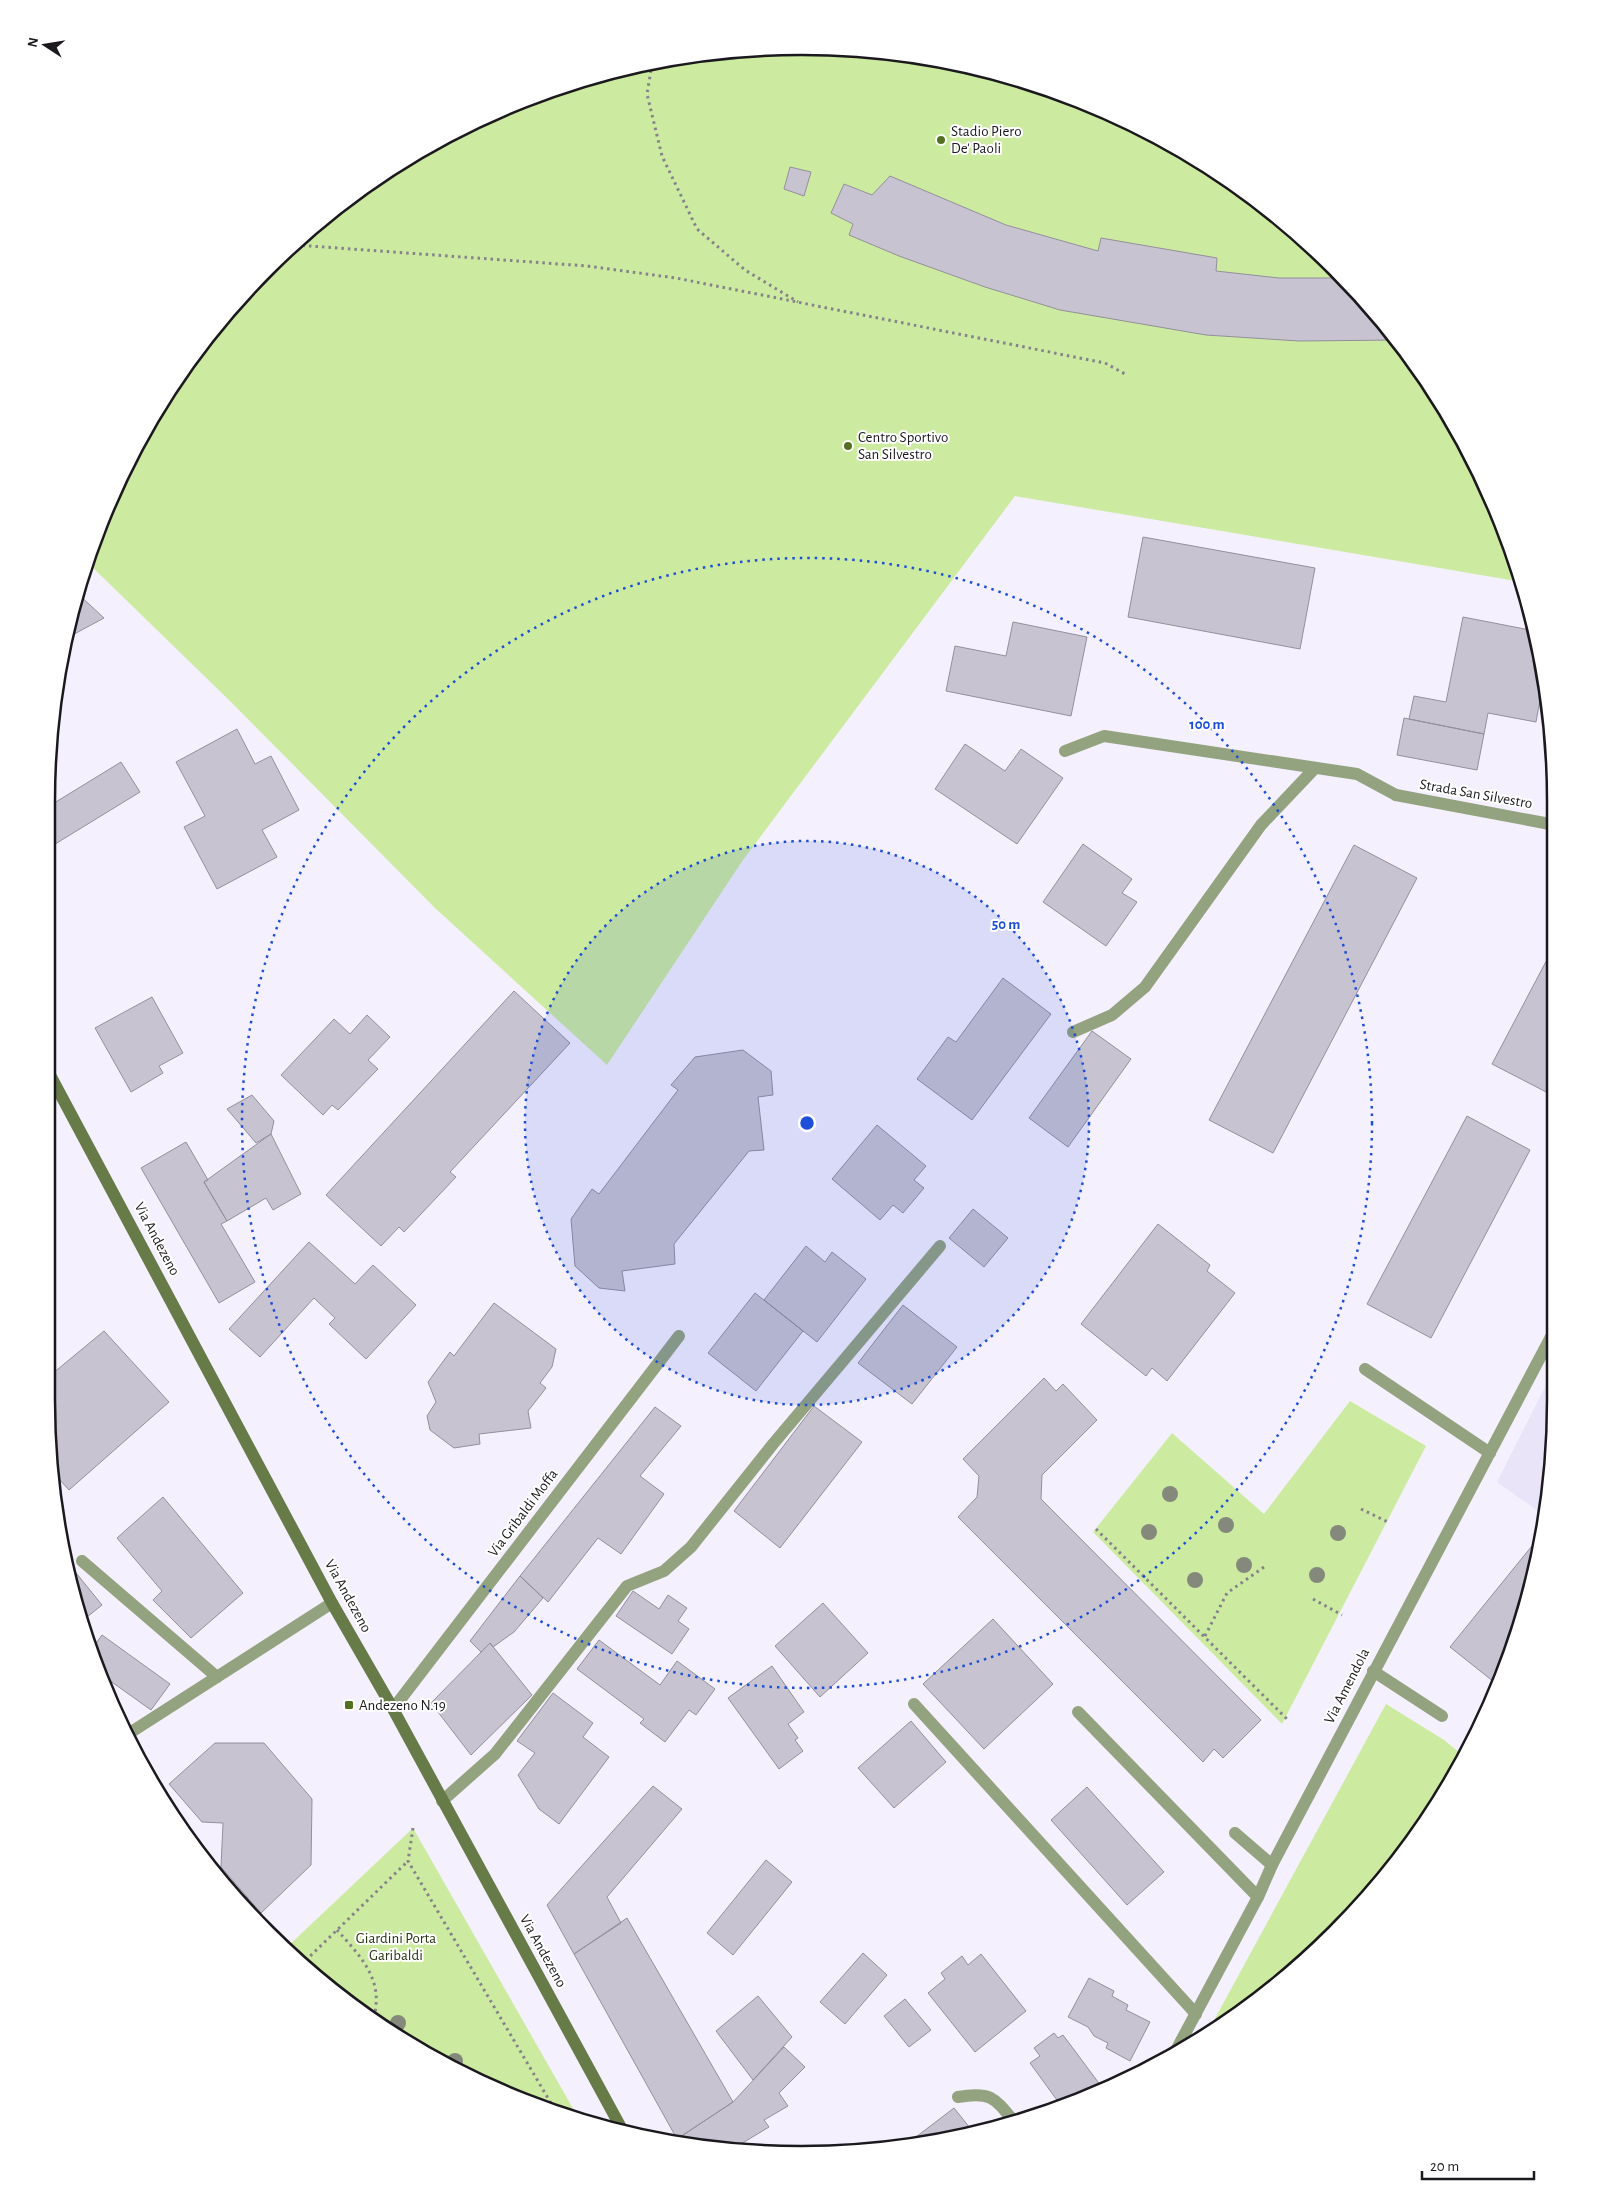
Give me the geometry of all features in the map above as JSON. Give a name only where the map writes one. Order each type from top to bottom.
[{"type":"main road","name":"Via Andezeno","points":[[55,1084],[332,1603],[393,1710],[619,2124]]},
{"type":"street","name":"Strada San Silvestro","points":[[1065,751],[1104,736],[1357,774],[1396,795],[1547,823]]},
{"type":"street","points":[[1073,1032],[1112,1015],[1145,987],[1260,825],[1315,768]]},
{"type":"street","points":[[442,1801],[495,1754],[627,1586],[664,1571],[691,1547],[773,1444],[940,1246]]},
{"type":"street","name":"Via Gribaldi Moffa","points":[[393,1710],[679,1336]]},
{"type":"street","name":"Via Amendola","points":[[1181,2042],[1258,1897],[1272,1865],[1373,1671],[1547,1344]]},
{"type":"street","points":[[1365,1369],[1490,1453]]},
{"type":"street","points":[[82,1561],[216,1678]]},
{"type":"street","points":[[133,1732],[332,1603]]},
{"type":"street","points":[[1373,1671],[1442,1716]]},
{"type":"street","points":[[914,1704],[1196,2014]]},
{"type":"street","points":[[1078,1712],[1258,1897]]},
{"type":"street","points":[[1235,1833],[1272,1865]]},
{"type":"street","points":[[958,2097],[977,2094],[997,2100],[1010,2116]]},
{"type":"path","points":[[651,70],[647,94],[662,156],[697,229],[745,270],[801,304]]},
{"type":"path","points":[[303,246],[587,266],[676,278],[1105,363],[1127,375]]},
{"type":"path","points":[[1361,1509],[1390,1523]]},
{"type":"path","points":[[1096,1529],[1288,1720]]},
{"type":"path","points":[[1205,1636],[1227,1593],[1264,1567]]},
{"type":"path","points":[[1313,1599],[1342,1615]]},
{"type":"path","points":[[307,1959],[408,1862],[413,1828]]},
{"type":"path","points":[[408,1862],[550,2102]]},
{"type":"path","points":[[337,1930],[360,1957],[371,1976],[376,1994],[375,2011]]},
{"type":"shaded area","points":[[1547,1383],[1545,1449],[1539,1512],[1497,1482]]},
{"type":"green space","name":"Centro Sportivo San Silvestro","points":[[801,55],[850,57],[898,61],[947,69],[994,80],[1086,112],[1131,132],[1174,155],[1215,181],[1255,209],[1329,273],[1393,347],[1447,428],[1470,471],[1490,516],[1513,581],[1015,496],[743,860],[607,1065],[435,908],[230,701],[93,568],[112,516],[132,471],[155,428],[209,347],[273,273],[309,240],[347,209],[428,155],[471,132],[561,95],[608,80],[655,69],[704,61]]},
{"type":"green space","points":[[1350,1401],[1426,1446],[1282,1724],[1093,1532],[1172,1433],[1264,1514]]},
{"type":"green space","points":[[1386,1704],[1444,1740],[1458,1752],[1421,1814],[1393,1854],[1362,1892],[1329,1928],[1293,1961],[1255,1992],[1214,2021]]},
{"type":"green space","name":"Giardini Porta Garibaldi","points":[[413,1828],[574,2110],[516,2089],[471,2069],[428,2046],[347,1992],[290,1944]]},
{"type":"building","points":[[790,167],[811,172],[804,196],[784,189]]},
{"type":"building","points":[[890,176],[1006,225],[1098,251],[1101,238],[1217,258],[1216,271],[1279,278],[1334,278],[1387,340],[1299,341],[1206,335],[1060,310],[985,287],[899,256],[849,235],[853,224],[831,213],[844,184],[872,195]]},
{"type":"building","points":[[1143,537],[1315,568],[1300,649],[1128,617]]},
{"type":"building","points":[[83,599],[104,618],[74,634]]},
{"type":"building","points":[[1463,617],[1527,629],[1540,699],[1536,722],[1488,713],[1484,734],[1409,719],[1414,696],[1446,702]]},
{"type":"building","points":[[1013,622],[1087,637],[1071,716],[946,691],[955,646],[1006,656]]},
{"type":"building","points":[[1404,718],[1484,734],[1477,770],[1397,755]]},
{"type":"building","points":[[237,729],[255,764],[271,756],[299,810],[262,830],[277,857],[217,889],[184,827],[205,816],[176,762]]},
{"type":"building","points":[[965,744],[1005,771],[1021,749],[1063,778],[1017,844],[935,789]]},
{"type":"building","points":[[121,762],[140,792],[55,844],[55,802]]},
{"type":"building","points":[[1083,844],[1132,879],[1122,893],[1137,902],[1106,946],[1043,902]]},
{"type":"building","points":[[1354,845],[1417,878],[1273,1153],[1209,1120]]},
{"type":"building","points":[[1547,960],[1547,1092],[1492,1064]]},
{"type":"building","points":[[1003,978],[1051,1014],[972,1120],[917,1079],[948,1037],[956,1042]]},
{"type":"building","points":[[514,991],[570,1043],[450,1172],[456,1177],[404,1232],[399,1227],[381,1246],[326,1195]]},
{"type":"building","points":[[152,997],[183,1053],[159,1066],[163,1073],[131,1092],[95,1028]]},
{"type":"building","points":[[367,1015],[390,1037],[368,1060],[378,1069],[338,1110],[332,1105],[323,1115],[281,1075],[334,1019],[350,1034]]},
{"type":"building","points":[[1092,1031],[1131,1059],[1068,1147],[1029,1118]]},
{"type":"building","points":[[743,1050],[771,1071],[773,1095],[758,1097],[764,1150],[749,1151],[674,1244],[675,1264],[622,1271],[625,1291],[599,1288],[575,1266],[571,1219],[592,1189],[599,1194],[678,1090],[671,1085],[695,1057]]},
{"type":"building","points":[[252,1095],[274,1121],[271,1134],[256,1143],[227,1109]]},
{"type":"building","points":[[1467,1116],[1530,1150],[1431,1338],[1367,1304]]},
{"type":"building","points":[[877,1125],[926,1166],[914,1180],[924,1188],[903,1213],[893,1205],[880,1220],[832,1179]]},
{"type":"building","points":[[271,1134],[301,1194],[273,1210],[266,1198],[227,1221],[204,1182]]},
{"type":"building","points":[[186,1142],[208,1180],[204,1182],[227,1221],[221,1224],[255,1282],[219,1303],[141,1168]]},
{"type":"building","points":[[973,1209],[1008,1238],[984,1267],[949,1238]]},
{"type":"building","points":[[1158,1224],[1210,1265],[1207,1271],[1235,1293],[1167,1381],[1152,1368],[1146,1376],[1081,1324]]},
{"type":"building","points":[[309,1242],[355,1284],[373,1265],[416,1305],[366,1359],[329,1324],[335,1318],[314,1298],[260,1357],[229,1329]]},
{"type":"building","points":[[806,1246],[825,1262],[832,1252],[866,1279],[817,1342],[764,1300]]},
{"type":"building","points":[[755,1293],[803,1331],[756,1391],[708,1353]]},
{"type":"building","points":[[494,1303],[556,1349],[552,1367],[540,1383],[546,1388],[528,1411],[531,1428],[479,1434],[480,1444],[454,1448],[430,1430],[427,1416],[436,1402],[428,1382],[450,1352],[454,1356]]},
{"type":"building","points":[[903,1305],[957,1347],[912,1404],[858,1363]]},
{"type":"building","points":[[104,1331],[169,1402],[69,1490],[60,1480],[55,1372]]},
{"type":"building","points":[[1044,1378],[1056,1391],[1063,1384],[1097,1420],[1042,1475],[1041,1499],[1261,1720],[1223,1758],[1214,1749],[1203,1762],[958,1517],[977,1497],[979,1476],[963,1459]]},
{"type":"building","points":[[814,1406],[862,1442],[780,1548],[734,1511]]},
{"type":"building","points":[[655,1407],[681,1426],[640,1476],[664,1494],[621,1554],[598,1538],[548,1602],[520,1576]]},
{"type":"building","points":[[163,1497],[243,1593],[191,1638],[153,1600],[162,1591],[117,1538]]},
{"type":"building","points":[[1533,1544],[1522,1593],[1492,1680],[1450,1647]]},
{"type":"building","points":[[75,1572],[102,1605],[88,1617]]},
{"type":"building","points":[[520,1576],[543,1598],[514,1632],[493,1647],[490,1643],[481,1652],[470,1641]]},
{"type":"building","points":[[633,1591],[659,1609],[668,1595],[687,1608],[678,1621],[689,1629],[672,1654],[616,1616]]},
{"type":"building","points":[[823,1603],[868,1653],[820,1697],[775,1646]]},
{"type":"building","points":[[993,1619],[1053,1684],[984,1749],[923,1684]]},
{"type":"building","points":[[102,1635],[170,1684],[151,1710],[111,1681],[96,1643]]},
{"type":"building","points":[[599,1640],[660,1685],[677,1661],[715,1689],[696,1715],[689,1710],[665,1742],[640,1723],[644,1719],[577,1669]]},
{"type":"building","points":[[490,1643],[532,1695],[471,1755],[431,1703]]},
{"type":"building","points":[[772,1666],[804,1712],[788,1724],[798,1738],[795,1740],[803,1751],[779,1769],[728,1698]]},
{"type":"building","points":[[553,1693],[593,1723],[583,1737],[609,1757],[559,1824],[539,1809],[518,1775],[535,1753],[517,1741]]},
{"type":"building","points":[[911,1721],[946,1762],[894,1808],[858,1768]]},
{"type":"building","points":[[215,1743],[264,1743],[312,1799],[311,1865],[261,1913],[221,1867],[223,1823],[202,1822],[169,1784]]},
{"type":"building","points":[[653,1786],[682,1809],[607,1897],[621,1923],[574,1954],[547,1905]]},
{"type":"building","points":[[1087,1787],[1164,1872],[1127,1905],[1051,1820]]},
{"type":"building","points":[[766,1860],[792,1882],[733,1955],[707,1933]]},
{"type":"building","points":[[627,1918],[733,2102],[681,2136],[675,2135],[574,1954]]},
{"type":"building","points":[[863,1953],[887,1975],[845,2024],[820,2002]]},
{"type":"building","points":[[981,1954],[1026,2011],[975,2052],[928,1993],[945,1979],[941,1973],[962,1956],[968,1965]]},
{"type":"building","points":[[1089,1978],[1114,1991],[1112,1996],[1128,2005],[1126,2010],[1150,2022],[1130,2061],[1106,2048],[1108,2043],[1094,2036],[1088,2027],[1068,2017]]},
{"type":"building","points":[[758,1996],[792,2037],[753,2080],[716,2031]]},
{"type":"building","points":[[905,1999],[931,2030],[909,2047],[884,2016]]},
{"type":"building","points":[[1054,2033],[1058,2038],[1063,2035],[1099,2083],[1057,2100],[1030,2063],[1040,2056],[1034,2048]]},
{"type":"building","points":[[784,2047],[805,2067],[779,2093],[788,2106],[764,2120],[769,2127],[742,2143],[681,2136],[733,2102]]},
{"type":"building","points":[[954,2108],[969,2127],[947,2132],[916,2137]]},
{"type":"place","name":"Stadio Piero De' Paoli","points":[[941,140]]},
{"type":"place","name":"Centro Sportivo San Silvestro","points":[[848,446]]},
{"type":"place","name":"Andezeno N.19","points":[[349,1705]]}]
